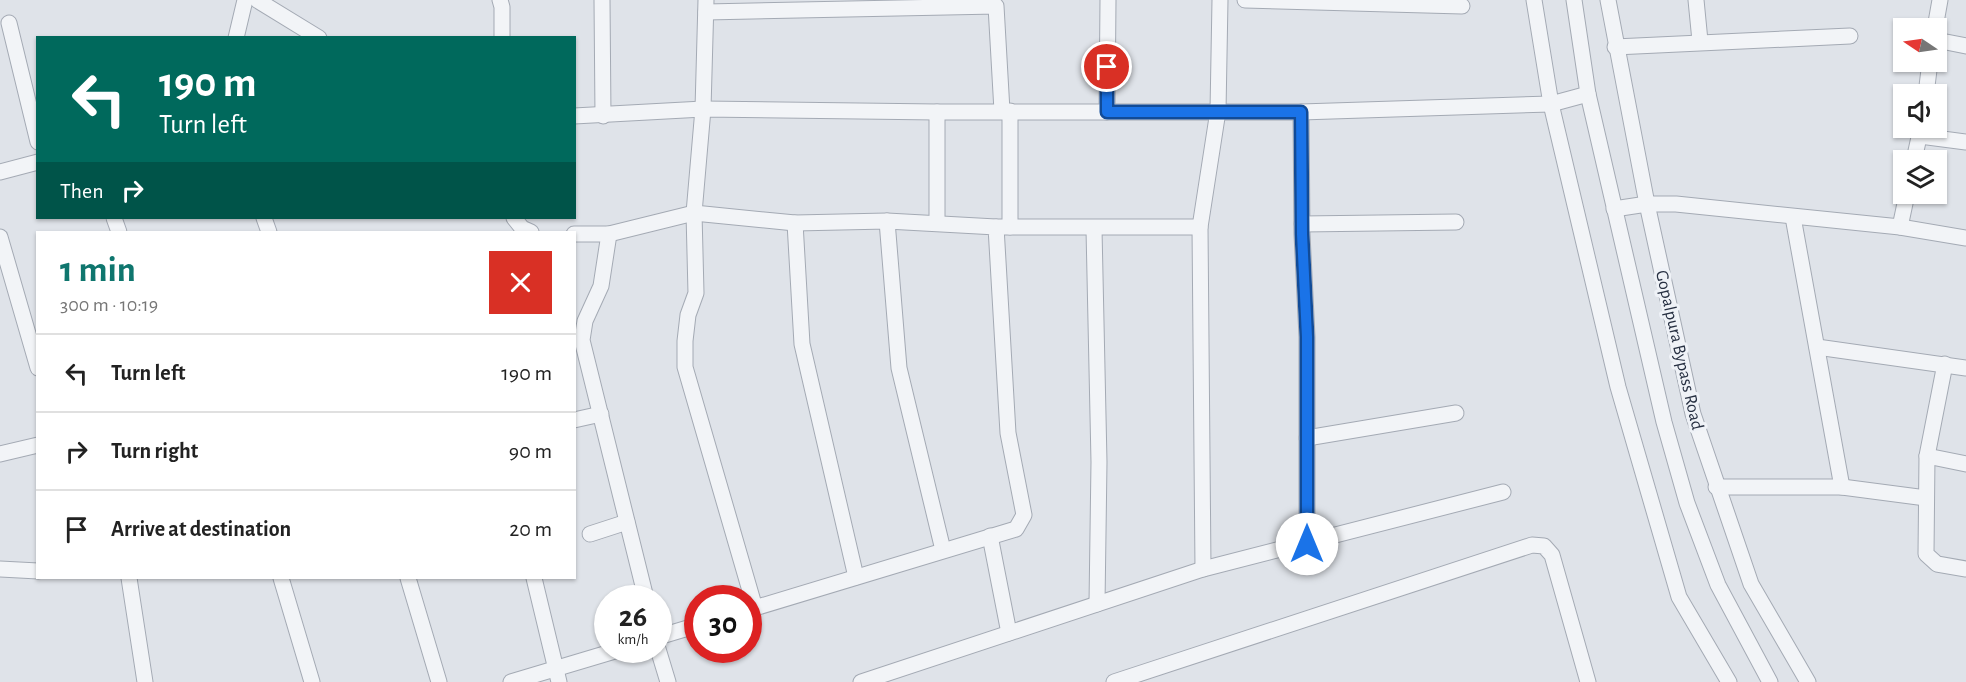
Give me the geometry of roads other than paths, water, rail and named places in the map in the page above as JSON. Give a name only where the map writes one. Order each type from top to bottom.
[{"type":"street","points":[[236,36],[245,0]]},
{"type":"street","points":[[257,0],[316,36]]},
{"type":"street","points":[[500,0],[501,36]]},
{"type":"street","points":[[602,0],[603,116]]},
{"type":"street","points":[[1107,112],[1108,0]]},
{"type":"street","points":[[1203,569],[1200,227],[1218,111],[1220,0]]},
{"type":"street","points":[[1245,0],[1462,6]]},
{"type":"street","points":[[1534,0],[1551,104],[1618,387],[1679,597],[1729,682]]},
{"type":"street","name":"Gopalpura Bypass Road","points":[[1574,0],[1588,94],[1664,422],[1687,503],[1718,585],[1770,682]]},
{"type":"street","name":"Gopalpura Bypass Road","points":[[1608,0],[1615,47],[1647,204],[1693,414],[1716,487],[1751,584],[1808,682]]},
{"type":"street","points":[[1696,0],[1700,41]]},
{"type":"street","points":[[1937,18],[1940,0]]},
{"type":"street","points":[[745,585],[685,367],[686,333],[696,293],[694,213],[703,109],[706,6],[996,3],[1006,111],[1003,227],[1008,433],[1024,515],[1016,529],[762,606]]},
{"type":"street","points":[[9,23],[36,134]]},
{"type":"street","points":[[1615,47],[1700,41],[1850,36]]},
{"type":"street","points":[[1947,42],[1966,46]]},
{"type":"street","points":[[576,116],[703,109],[937,112],[1301,112],[1551,104],[1588,94]]},
{"type":"street","points":[[937,112],[938,223]]},
{"type":"street","points":[[1301,112],[1302,224],[1307,337],[1307,544]]},
{"type":"street","points":[[1947,137],[1966,142]]},
{"type":"street","points":[[0,172],[36,163]]},
{"type":"street","points":[[1614,209],[1647,204],[1676,204],[1900,228],[1966,238]]},
{"type":"street","points":[[1900,228],[1905,204]]},
{"type":"street","points":[[576,234],[609,234],[694,213],[795,223],[887,221],[1094,229],[1200,227]]},
{"type":"street","points":[[1793,217],[1842,487]]},
{"type":"street","points":[[515,219],[522,228],[529,231]]},
{"type":"street","points":[[887,221],[899,368],[943,550]]},
{"type":"street","points":[[1302,224],[1456,222]]},
{"type":"street","points":[[795,223],[802,344],[855,577]]},
{"type":"street","points":[[1094,229],[1099,462],[1097,604]]},
{"type":"street","points":[[609,234],[601,286],[585,321],[582,340],[643,585]]},
{"type":"street","points":[[0,237],[36,361]]},
{"type":"street","points":[[1817,346],[1966,368]]},
{"type":"street","points":[[1945,364],[1927,456],[1926,554],[1937,564],[1966,570]]},
{"type":"street","points":[[1307,438],[1456,412]]},
{"type":"street","points":[[576,420],[601,414]]},
{"type":"street","points":[[0,454],[36,445]]},
{"type":"street","points":[[1927,456],[1966,464]]},
{"type":"street","points":[[1716,487],[1842,487],[1926,498]]},
{"type":"street","points":[[861,682],[1203,569],[1503,492]]},
{"type":"street","points":[[590,534],[627,522]]},
{"type":"street","points":[[990,536],[1009,633]]},
{"type":"street","points":[[1113,682],[1532,545],[1544,546],[1552,555],[1588,682]]},
{"type":"street","points":[[0,569],[36,571]]},
{"type":"street","points":[[129,579],[145,682]]},
{"type":"street","points":[[281,579],[312,682]]},
{"type":"street","points":[[408,579],[439,682]]},
{"type":"street","points":[[534,579],[557,675]]},
{"type":"street","points":[[512,682],[557,675],[594,660]]},
{"type":"street","points":[[662,663],[668,682]]}]
